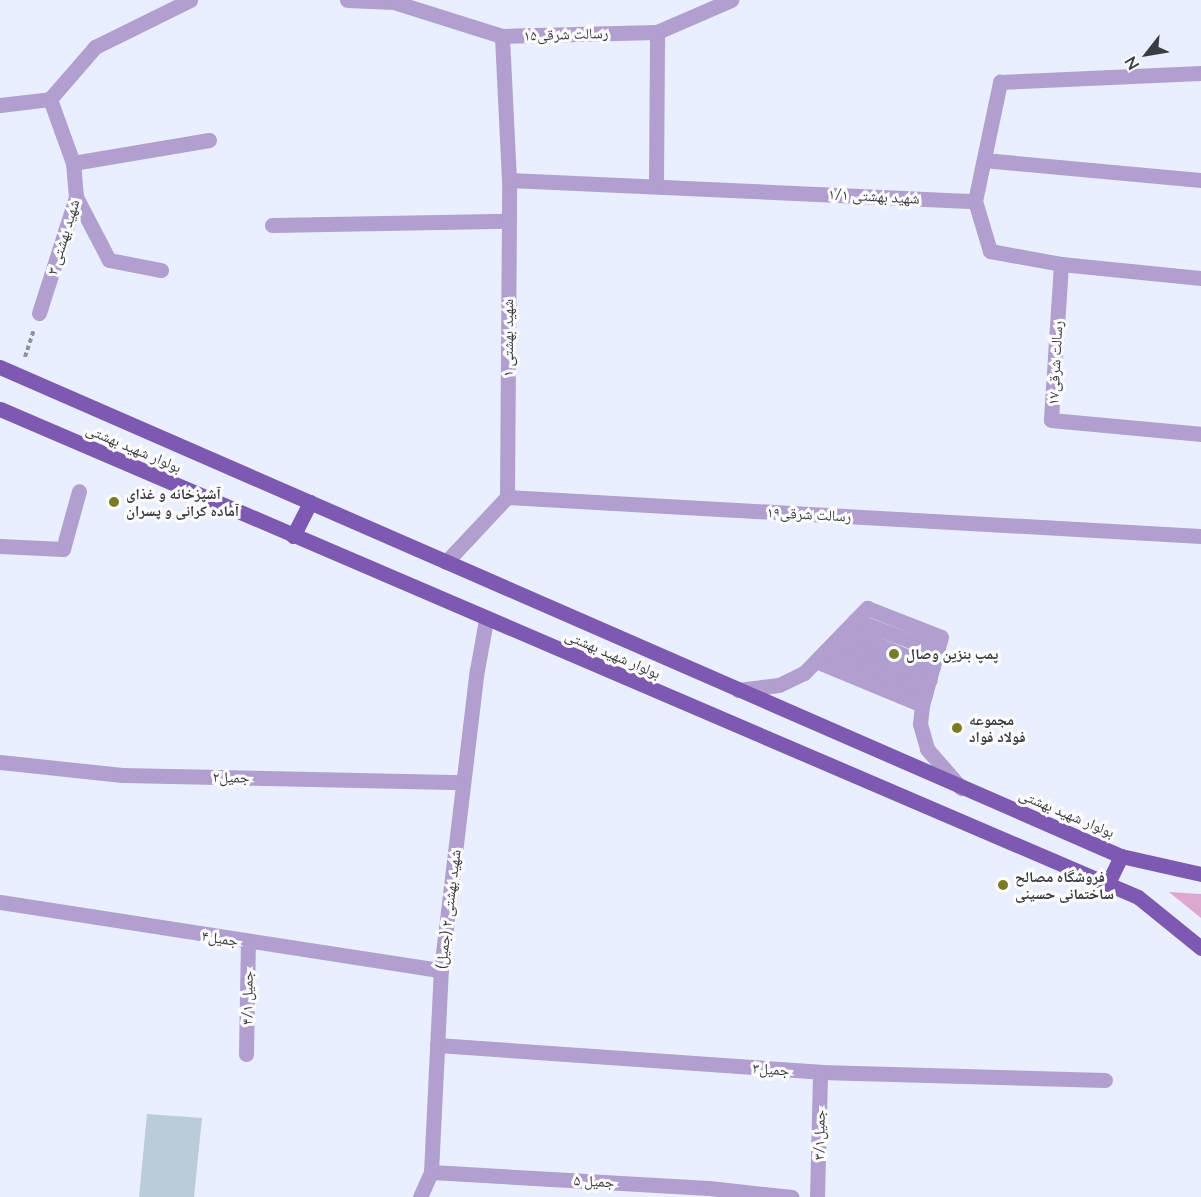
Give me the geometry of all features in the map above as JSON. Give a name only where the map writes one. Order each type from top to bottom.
[{"type":"main road","name":"بولوار شهید بهشتی","points":[[0,367],[1121,856],[1201,874]]},
{"type":"main road","name":"بولوار شهید بهشتی","points":[[0,409],[486,620],[1108,883],[1138,897],[1201,948]]},
{"type":"main road","points":[[293,536],[310,502]]},
{"type":"main road","points":[[1108,883],[1121,856]]},
{"type":"street","points":[[0,105],[50,99],[95,47],[190,0]]},
{"type":"street","points":[[347,0],[394,2],[502,36]]},
{"type":"street","name":"رسالت شرقی۱۵","points":[[509,180],[502,36],[657,32],[731,0]]},
{"type":"street","points":[[656,185],[657,32]]},
{"type":"street","points":[[1201,73],[1000,82],[975,201],[990,251],[1061,264],[1201,278]]},
{"type":"street","name":"شهید بهشتی ۳","points":[[39,313],[76,197],[73,163],[50,99]]},
{"type":"street","points":[[73,163],[209,140]]},
{"type":"street","points":[[984,160],[1201,180]]},
{"type":"street","name":"شهید بهشتی ۱/۱","points":[[509,180],[975,201]]},
{"type":"street","name":"شهید بهشتی ۱","points":[[507,497],[509,180]]},
{"type":"street","points":[[76,197],[109,260],[161,270]]},
{"type":"street","points":[[272,225],[508,221]]},
{"type":"street","name":"رسالت شرقی۱۷","points":[[1061,264],[1051,420],[1201,434]]},
{"type":"street","points":[[0,546],[63,549],[79,491]]},
{"type":"street","points":[[446,562],[507,497]]},
{"type":"street","name":"رسالت شرقی۱۹","points":[[507,497],[1201,536]]},
{"type":"street","points":[[738,690],[779,685],[804,673],[867,608],[941,637],[920,724],[927,749],[962,788]]},
{"type":"street","name":"شهید بهشتی ۲ (جمیل)","points":[[420,1197],[431,1172],[441,970],[463,782],[486,620]]},
{"type":"street","points":[[835,641],[938,651]]},
{"type":"street","points":[[835,641],[928,686]]},
{"type":"street","points":[[835,641],[928,686]]},
{"type":"street","name":"جمیل۲","points":[[0,762],[122,775],[463,782]]},
{"type":"street","name":"جمیل۴","points":[[0,902],[441,970]]},
{"type":"street","name":"جمیل ۴/۱","points":[[246,1054],[248,942]]},
{"type":"street","name":"جمیل۳","points":[[437,1045],[820,1072],[1105,1080]]},
{"type":"street","name":"جمیل۳/۱","points":[[817,1197],[820,1072]]},
{"type":"street","name":"جمیل ۵","points":[[431,1172],[709,1188],[792,1197]]},
{"type":"path","points":[[19,375],[39,313]]},
{"type":"shaded area","points":[[1169,892],[1201,894],[1201,918]]},
{"type":"building","points":[[147,1114],[202,1118],[194,1197],[139,1197]]},
{"type":"place","name":"آشپزخانه و غذای آماده کرانی و پسران","points":[[114,502]]},
{"type":"place","name":"پمپ بنزین وصال","points":[[894,654]]},
{"type":"place","name":"مجموعه فولاد فواد","points":[[957,728]]},
{"type":"place","name":"فروشگاه مصالح ساختمانی حسینی","points":[[1003,885]]}]
